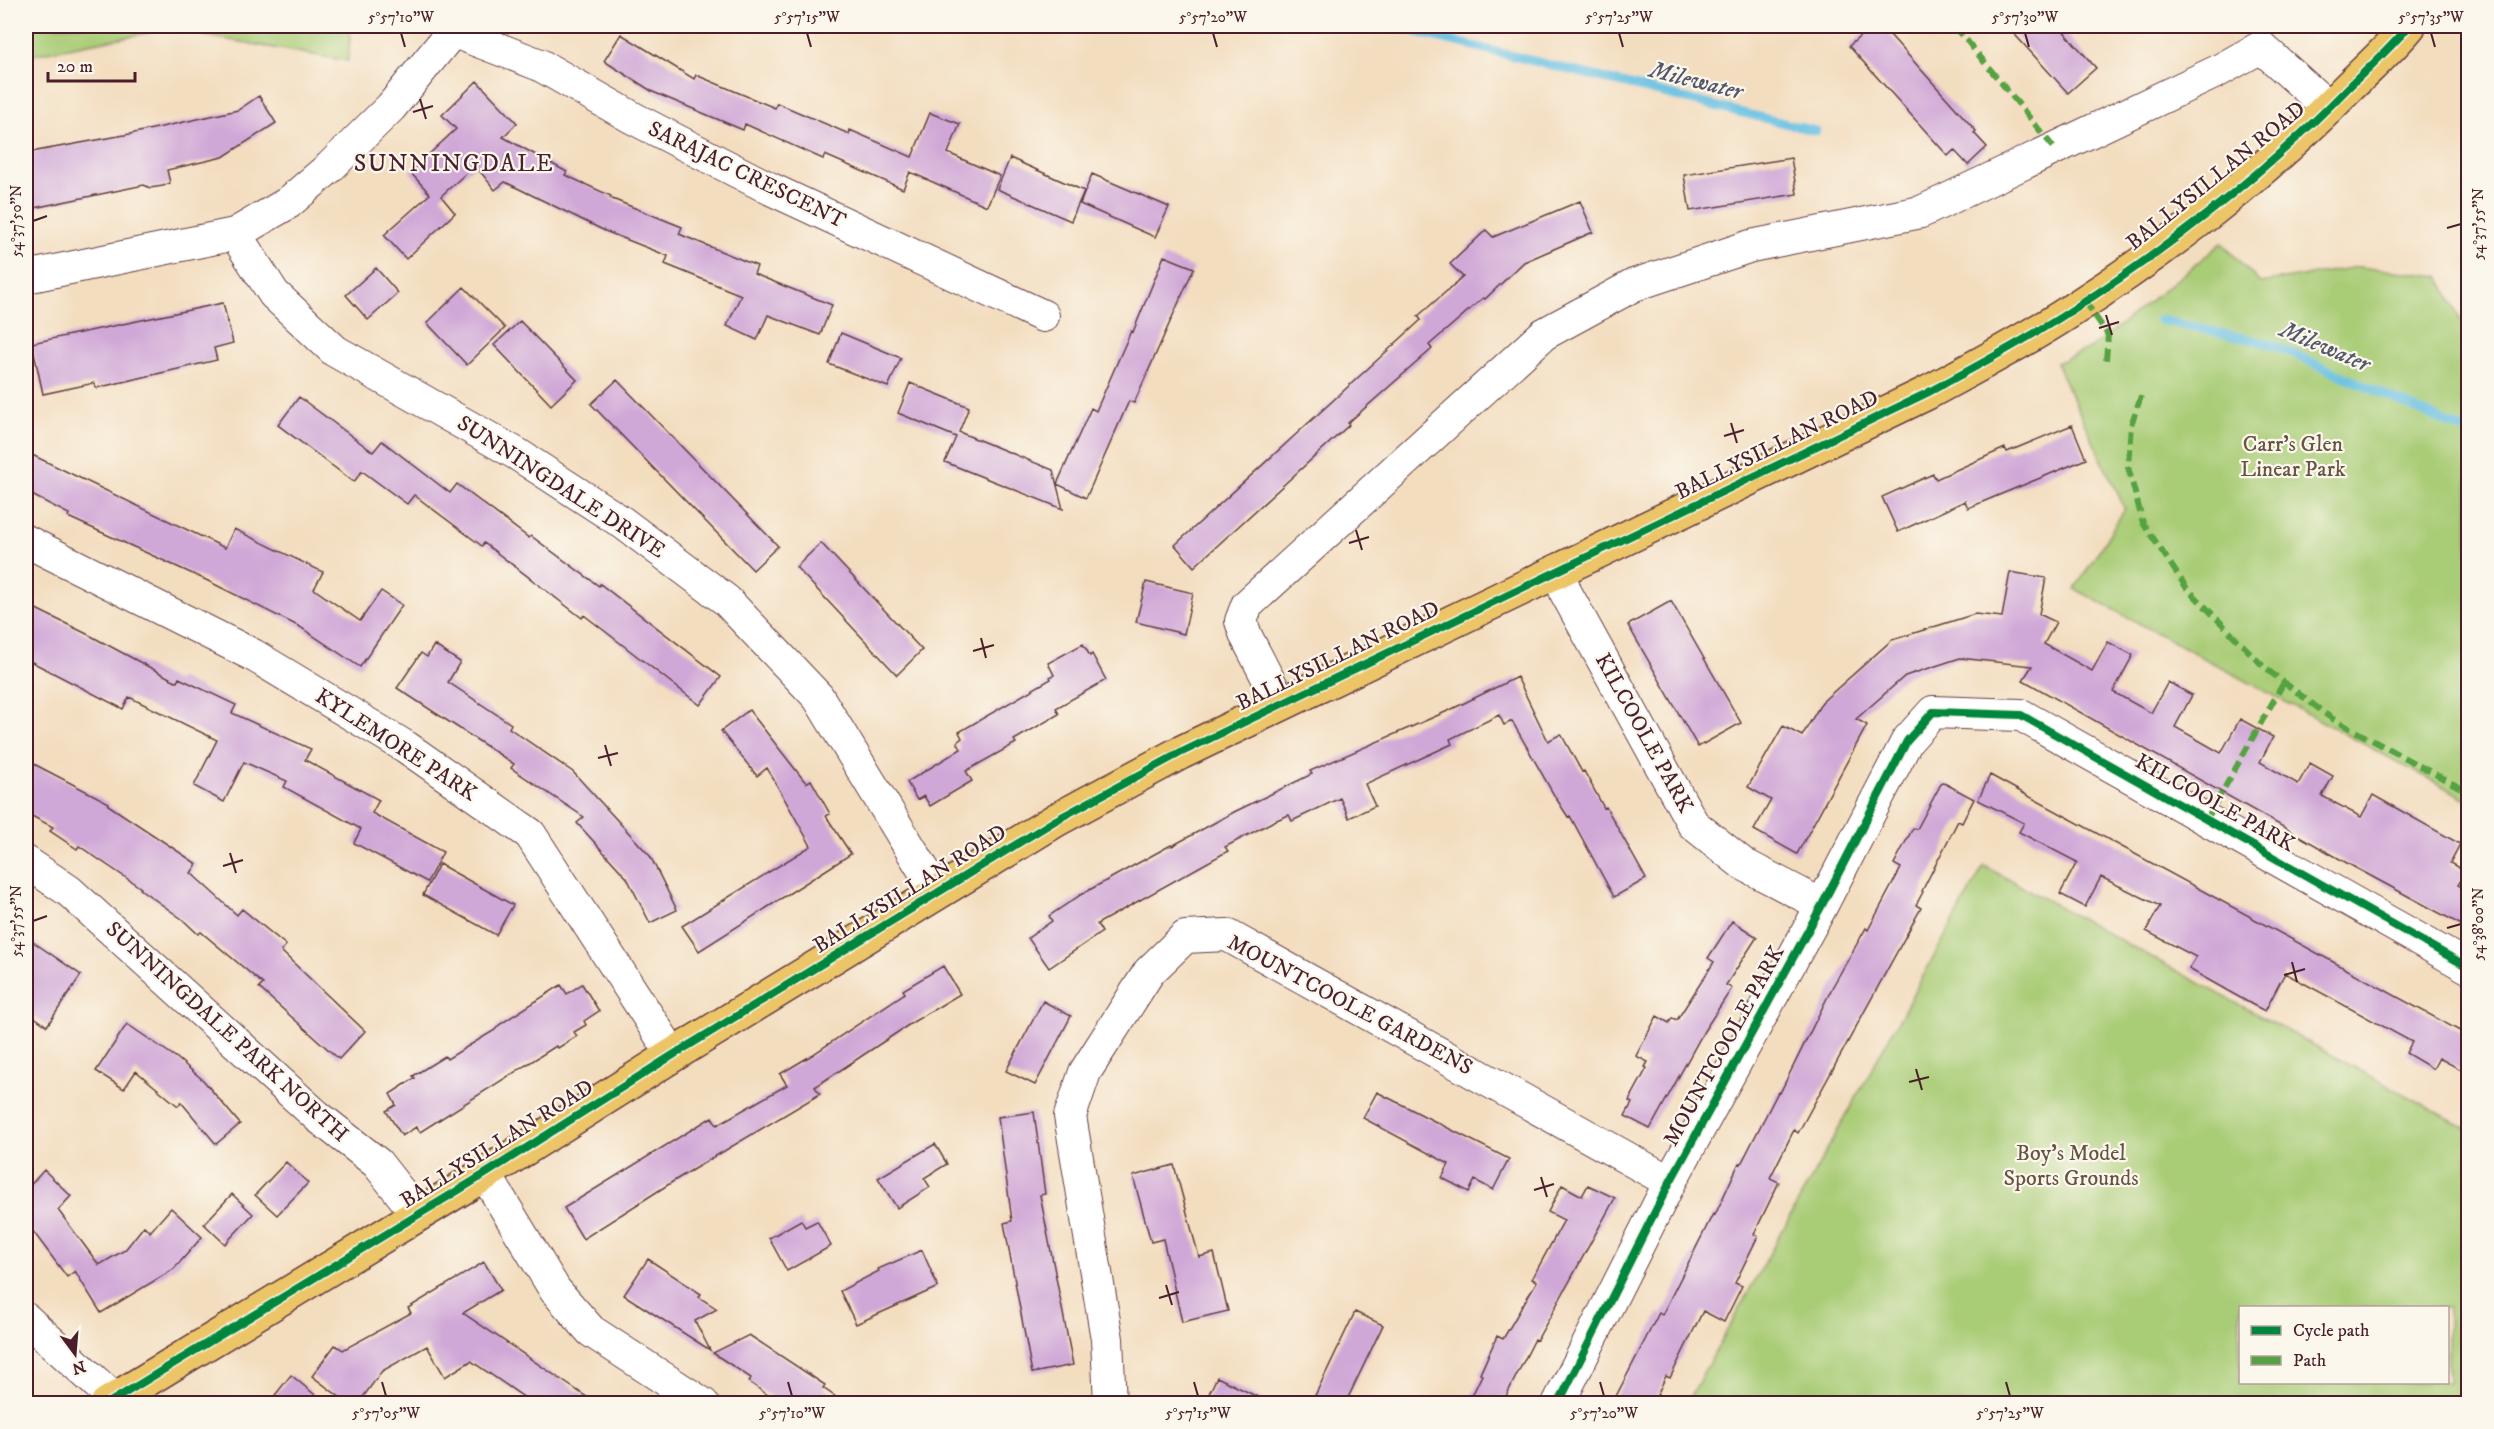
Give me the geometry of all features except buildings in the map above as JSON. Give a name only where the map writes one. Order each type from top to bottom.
[{"type":"highway","name":"BALLYSILLAN ROAD","points":[[114,1402],[485,1174],[936,892],[1056,820],[1180,753],[1927,393],[2017,344],[2070,312],[2194,224],[2329,108],[2409,26]]},
{"type":"street","points":[[26,278],[235,234],[288,203],[330,167],[391,107],[455,28]]},
{"type":"street","name":"SARAJAC CRESCENT","points":[[455,28],[540,65],[633,118],[771,189],[1043,316]]},
{"type":"street","name":"BALLYSILLAN ROAD","points":[[1281,704],[1246,636],[1241,621],[1247,605],[1544,334],[1634,285],[1751,246],[1921,212],[2218,71],[2260,36],[2329,108]]},
{"type":"street","name":"SUNNINGDALE DRIVE","points":[[235,234],[274,294],[335,351],[517,454],[623,523],[726,600],[818,697],[936,892]]},
{"type":"street","name":"KYLEMORE PARK","points":[[26,540],[253,655],[406,747],[530,834],[673,1055]]},
{"type":"street","name":"KILCOOLE PARK","points":[[1558,570],[1566,593],[1693,824],[1743,864],[1822,905]]},
{"type":"street","name":"KILCOOLE PARK","points":[[1933,712],[2021,715],[2469,967]]},
{"type":"street","name":"MOUNTCOOLE PARK","points":[[1558,1404],[1670,1182],[1822,905],[1907,741],[1933,712]]},
{"type":"street","name":"SUNNINGDALE PARK NORTH","points":[[26,862],[69,891],[317,1116],[377,1163],[418,1215]]},
{"type":"street","name":"MOUNTCOOLE GARDENS","points":[[1110,1404],[1107,1339],[1070,1116],[1085,1072],[1149,972],[1185,937],[1227,935],[1670,1182]]},
{"type":"street","points":[[485,1174],[555,1290],[591,1331],[703,1404]]},
{"type":"street","points":[[26,1320],[114,1402]]},
{"type":"green space","points":[[26,26],[351,26],[348,61],[167,29],[26,56]]},
{"type":"green space","name":"Carr's Glen Linear Park","points":[[2222,243],[2260,283],[2359,267],[2439,276],[2468,335],[2468,800],[2075,589],[2125,509],[2056,363],[2092,347]]},
{"type":"green space","name":"Boy's Model Sports Grounds","points":[[1984,866],[2468,1129],[2468,1403],[1687,1403]]},
{"type":"waterway","name":"Milewater","points":[[1392,26],[1816,131]]},
{"type":"waterway","name":"Milewater","points":[[2160,320],[2271,344],[2468,432]]},
{"type":"marked path","points":[[1955,26],[2055,149]]},
{"type":"marked path","points":[[2085,301],[2108,335],[2106,360]]},
{"type":"marked path","points":[[2141,396],[2131,425],[2128,467],[2143,523],[2186,587],[2265,668],[2331,718],[2468,792]]},
{"type":"marked path","points":[[2207,819],[2284,682]]},
{"type":"cycle path","points":[[107,1404],[485,1174],[673,1055],[1056,820],[1180,753],[1927,393],[2034,334],[2142,263],[2248,181],[2314,121],[2409,26]]},
{"type":"cycle path","points":[[1558,1404],[1670,1182],[1822,905],[1907,741],[1933,712],[2021,715],[2468,967]]},
{"type":"district","name":"SUNNINGDALE","points":[[454,164]]}]
